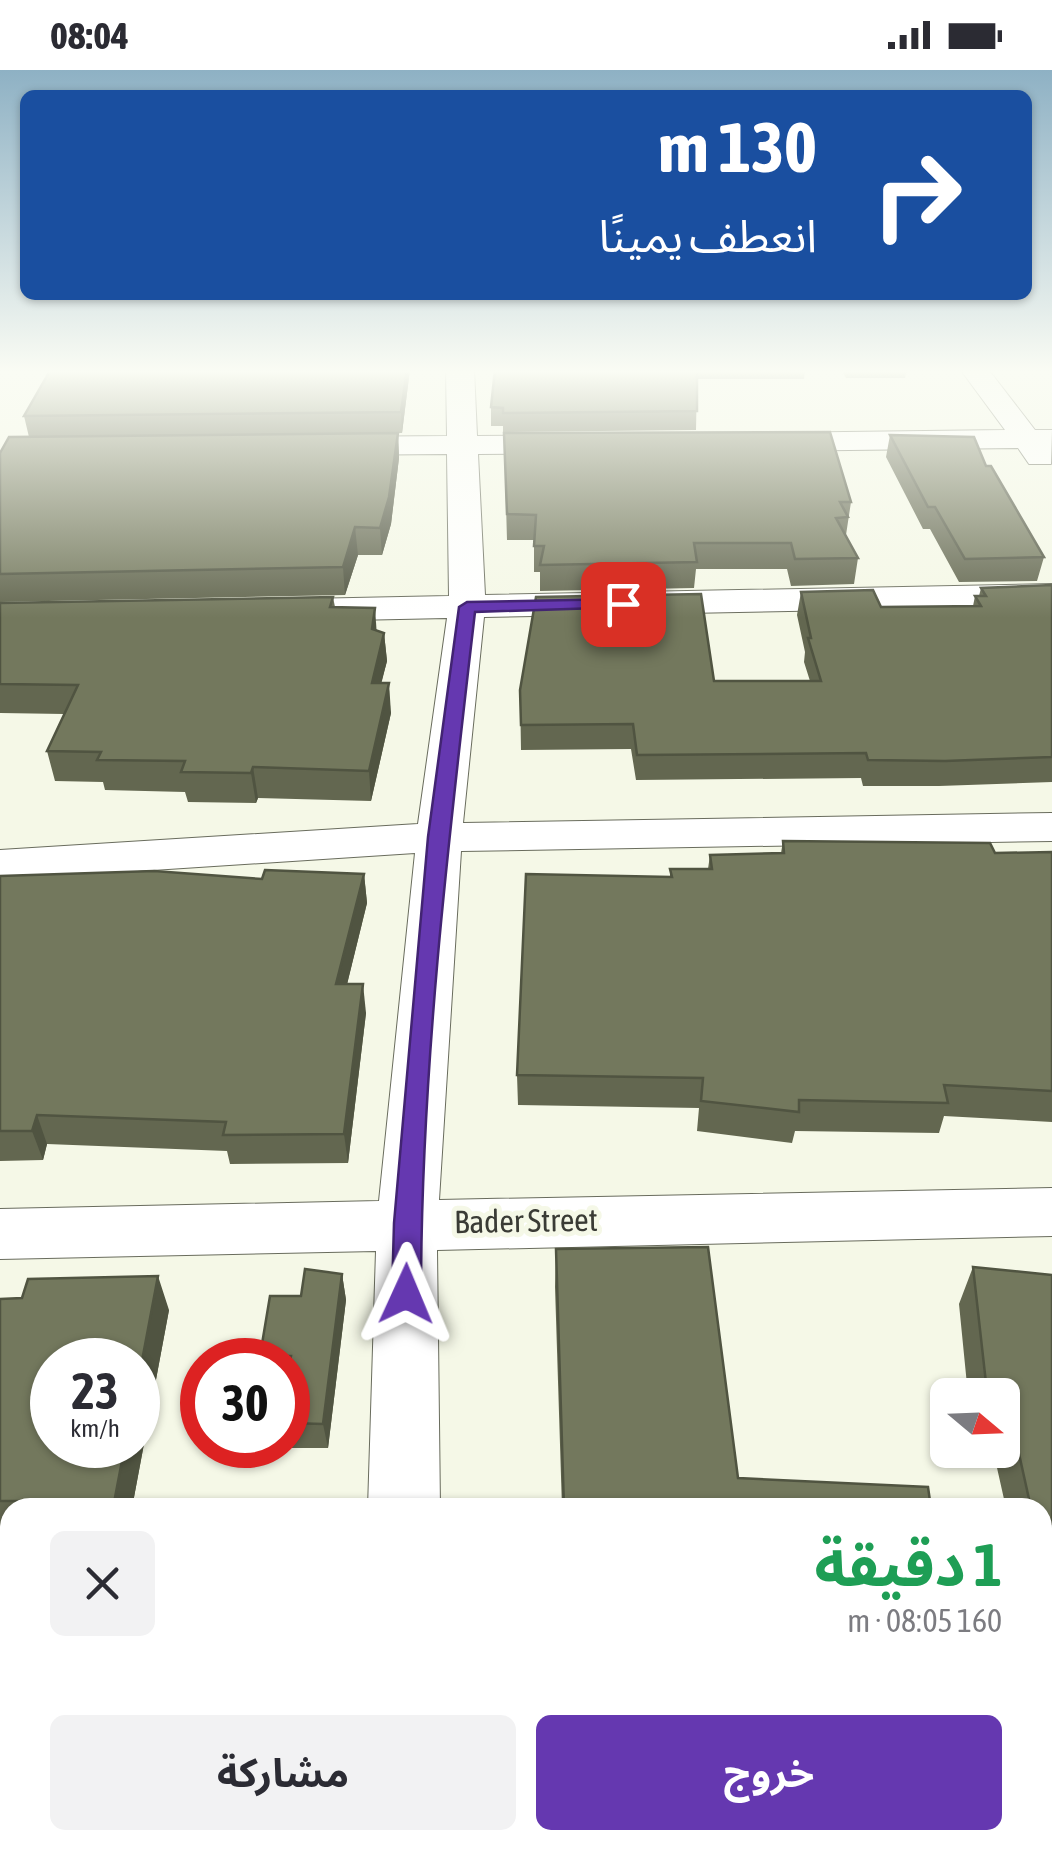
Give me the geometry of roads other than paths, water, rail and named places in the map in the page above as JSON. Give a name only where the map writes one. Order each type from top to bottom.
[{"type":"street","points":[[404,1498],[407,1223],[438,837],[467,607],[463,452]]},
{"type":"street","points":[[272,611],[1052,595]]},
{"type":"street","points":[[0,865],[438,837],[1052,827]]},
{"type":"street","name":"Bader Street","points":[[0,1234],[1052,1212]]}]
